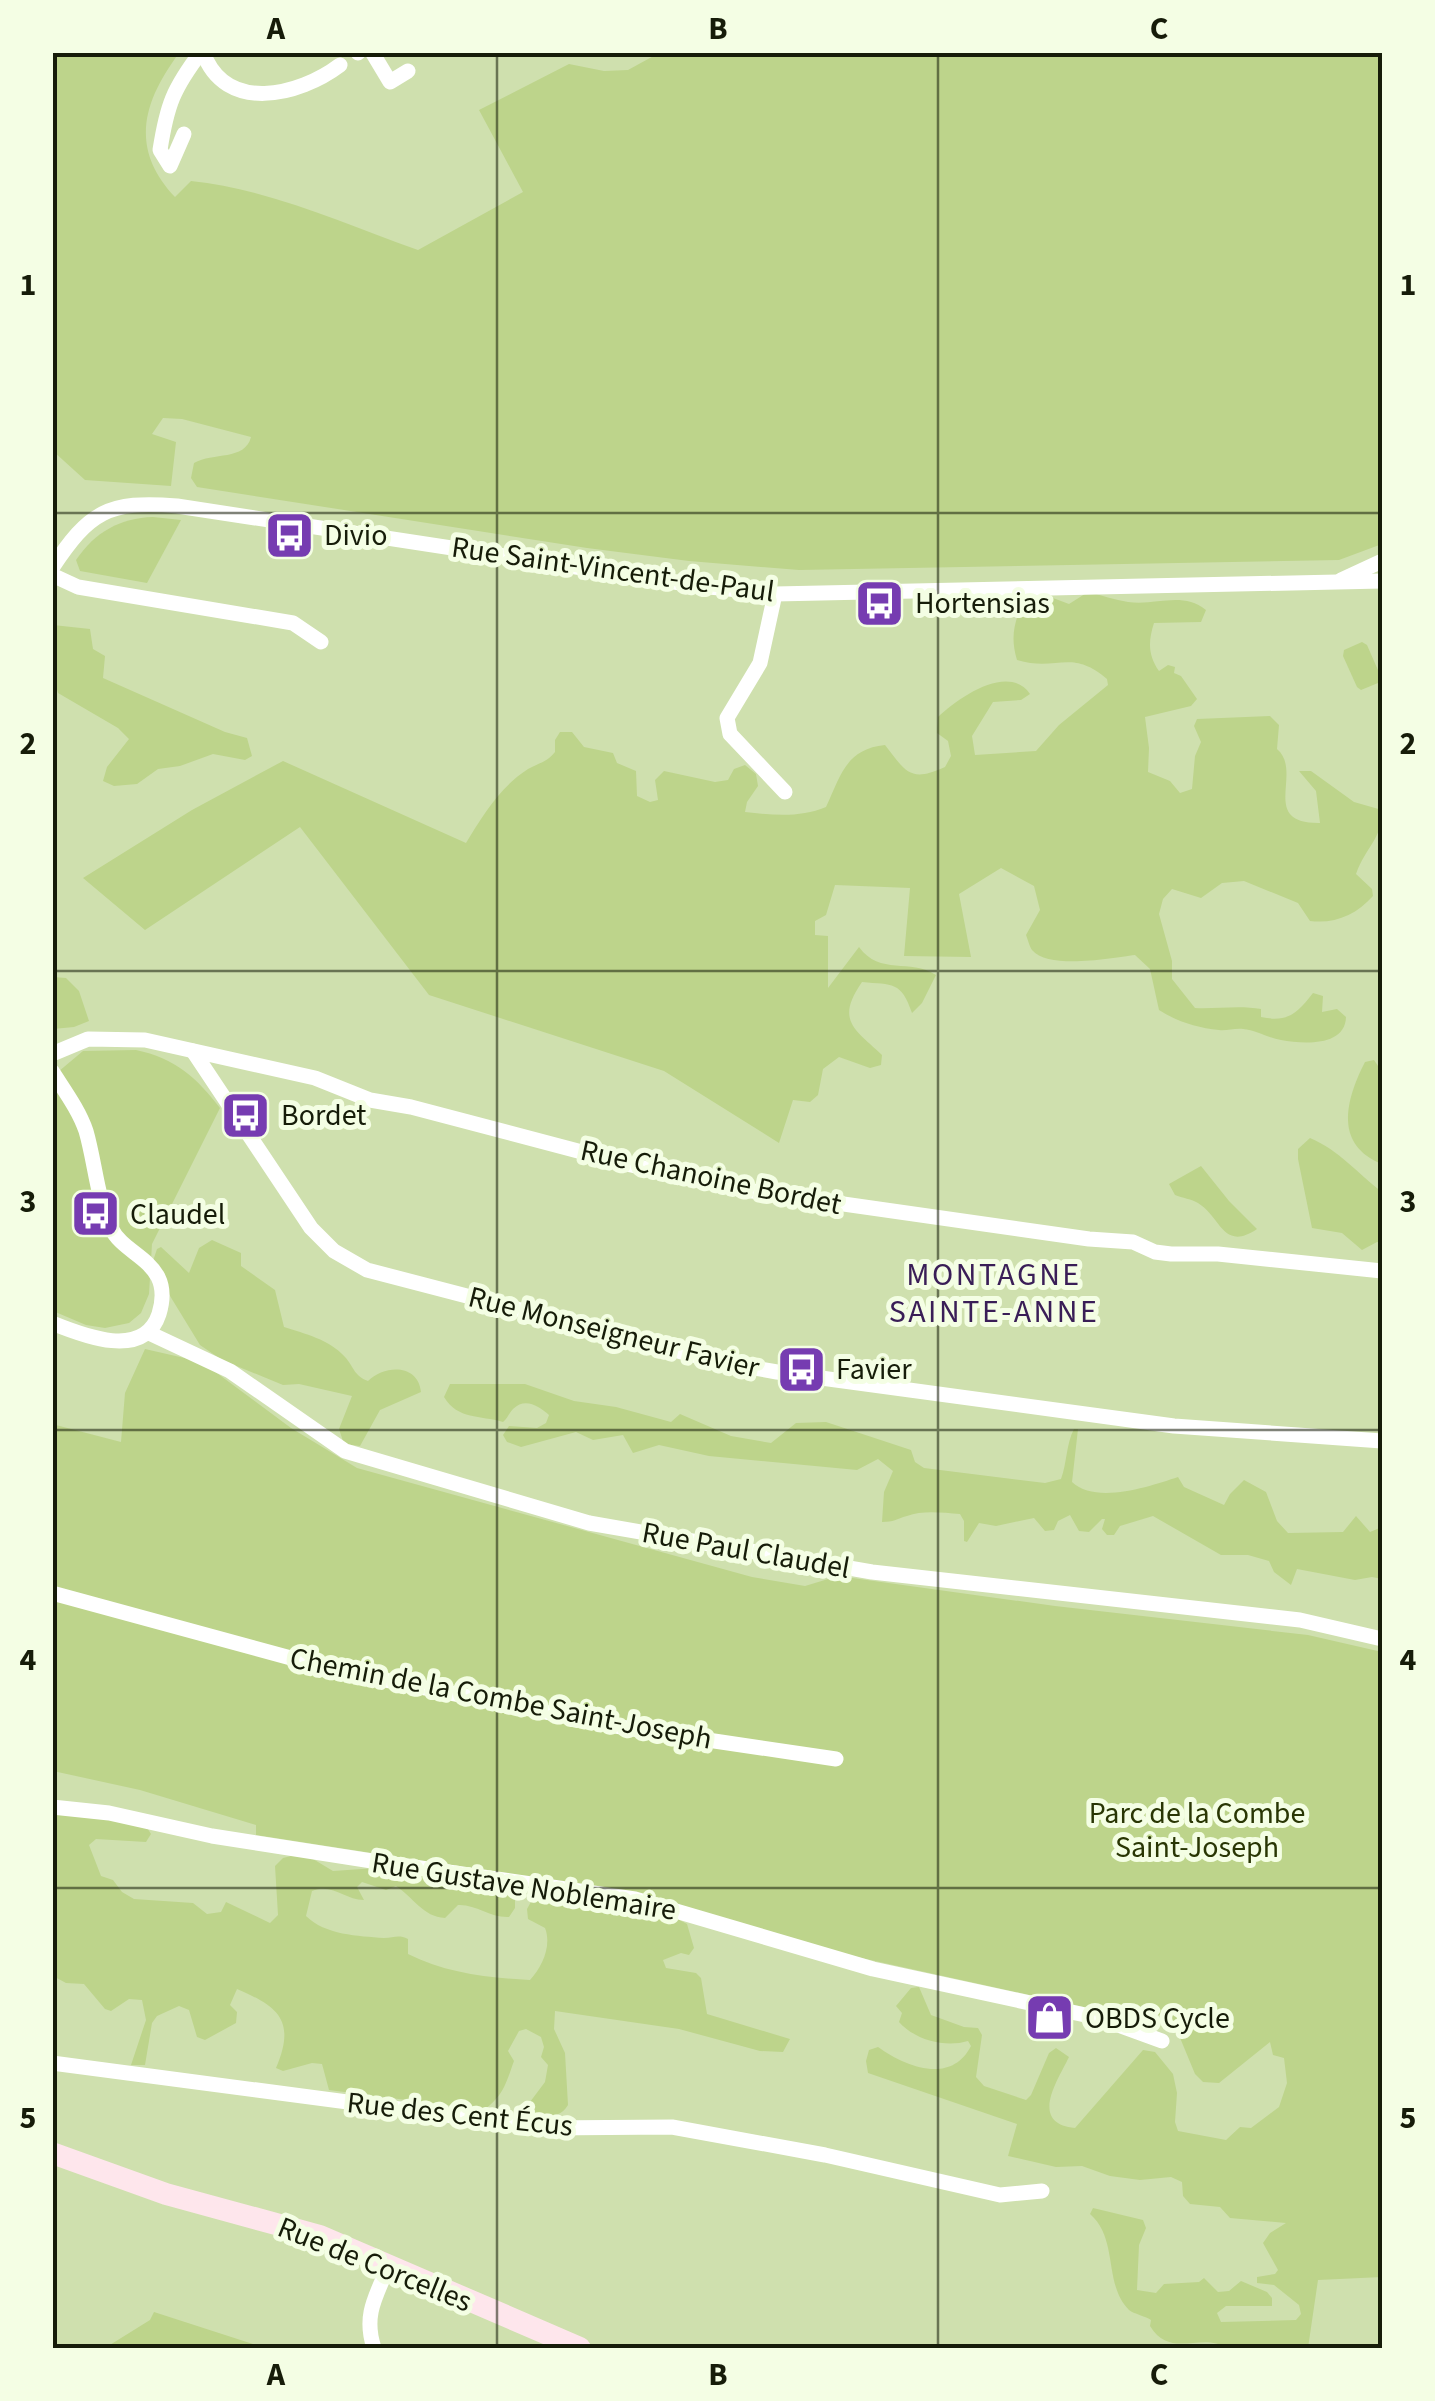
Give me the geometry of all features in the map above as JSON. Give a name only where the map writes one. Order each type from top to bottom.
[{"type":"main road","name":"Rue de Corcelles","points":[[52,2152],[166,2194],[293,2226],[580,2348]]},
{"type":"street","points":[[184,134],[170,166],[160,150],[166,108],[180,79],[202,52],[218,80],[239,92],[282,92],[319,80],[340,65]]},
{"type":"street","points":[[372,52],[390,82],[408,71]]},
{"type":"street","name":"Rue Saint-Vincent-de-Paul","points":[[52,571],[76,532],[92,519],[126,507],[164,505],[775,594],[1382,581]]},
{"type":"street","points":[[1333,583],[1382,561]]},
{"type":"street","points":[[52,571],[78,587],[293,623],[321,642]]},
{"type":"street","points":[[775,594],[760,663],[727,718],[730,734],[785,792]]},
{"type":"street","name":"Rue Chanoine Bordet","points":[[52,1054],[78,1042],[100,1038],[146,1040],[315,1078],[370,1100],[411,1107],[631,1165],[776,1196],[1133,1242],[1171,1254],[1218,1254],[1382,1271]]},
{"type":"street","name":"Rue Monseigneur Favier","points":[[193,1051],[311,1228],[334,1251],[367,1270],[720,1362],[778,1372],[1174,1426],[1382,1440]]},
{"type":"street","points":[[52,1071],[86,1132],[109,1224],[122,1242],[148,1262],[160,1282],[162,1303],[149,1332],[113,1341],[82,1335],[52,1323]]},
{"type":"street","points":[[52,1096],[72,1102]]},
{"type":"street","name":"Rue Paul Claudel","points":[[149,1332],[230,1371],[345,1450],[589,1523],[872,1572],[1300,1620],[1382,1639]]},
{"type":"street","name":"Chemin de la Combe Saint-Joseph","points":[[52,1594],[335,1670],[620,1727],[836,1759]]},
{"type":"street","name":"Rue Gustave Noblemaire","points":[[52,1807],[108,1813],[212,1836],[372,1862],[635,1899],[873,1969],[1099,2018],[1162,2041]]},
{"type":"street","name":"Rue des Cent Écus","points":[[52,2063],[524,2126],[697,2130],[1000,2195],[1042,2190]]},
{"type":"street","points":[[374,2348],[369,2315],[389,2265]]},
{"type":"green space","points":[[53,53],[179,53],[157,89],[146,125],[151,161],[175,197],[191,181],[248,191],[418,250],[523,192],[479,110],[569,64],[604,71],[628,70],[659,53],[1382,53],[1382,544],[1339,560],[799,570],[587,548],[197,487],[191,478],[194,463],[242,450],[251,437],[182,419],[163,418],[152,434],[176,442],[171,486],[85,480],[53,451]]},
{"type":"green space","points":[[130,520],[181,520],[147,583],[80,571],[76,560],[100,534]]},
{"type":"green space","points":[[1088,592],[1138,603],[1188,601],[1206,610],[1201,622],[1154,623],[1150,648],[1155,665],[1159,671],[1168,665],[1175,667],[1174,673],[1181,676],[1197,699],[1191,706],[1145,717],[1148,772],[1170,781],[1180,793],[1192,789],[1195,756],[1201,742],[1194,726],[1197,719],[1270,716],[1279,725],[1277,749],[1284,759],[1286,806],[1291,815],[1301,821],[1320,823],[1316,791],[1299,771],[1311,771],[1354,802],[1382,810],[1376,836],[1356,874],[1372,889],[1373,896],[1344,917],[1310,921],[1298,903],[1244,881],[1222,883],[1201,898],[1172,889],[1163,899],[1159,914],[1172,961],[1172,979],[1195,1008],[1253,1008],[1261,1009],[1261,1017],[1279,1018],[1297,1011],[1313,993],[1323,996],[1322,1012],[1337,1009],[1346,1017],[1344,1027],[1331,1039],[1290,1041],[1248,1030],[1211,1029],[1180,1021],[1159,1010],[1150,969],[1135,955],[1081,961],[1040,956],[1031,949],[1026,935],[1040,910],[1034,886],[1001,868],[959,894],[971,957],[904,956],[910,888],[835,885],[826,915],[815,921],[815,935],[828,936],[828,988],[859,947],[876,961],[936,975],[922,1003],[912,1013],[900,990],[862,982],[849,1015],[857,1031],[882,1055],[881,1065],[870,1068],[839,1057],[823,1069],[818,1095],[810,1102],[793,1100],[779,1143],[664,1071],[429,995],[300,827],[145,930],[83,878],[192,810],[283,761],[466,843],[509,784],[555,752],[560,732],[572,732],[584,747],[613,753],[617,763],[636,771],[637,796],[650,802],[658,800],[655,780],[664,771],[715,782],[728,780],[734,769],[745,765],[756,774],[758,786],[745,812],[776,815],[826,807],[846,766],[872,748],[885,745],[904,768],[916,774],[945,767],[951,756],[948,741],[937,733],[938,717],[971,693],[997,682],[1021,685],[1030,694],[1021,700],[993,702],[972,736],[975,755],[1036,751],[1059,725],[1108,685],[1107,679],[1083,665],[1017,660],[1014,639],[1018,614],[1021,607],[1045,595],[1069,604]]},
{"type":"green space","points":[[53,625],[90,629],[93,649],[105,656],[103,678],[247,738],[252,756],[245,760],[213,754],[158,769],[137,784],[114,786],[103,781],[107,767],[129,739],[118,728],[58,693],[53,674]]},
{"type":"green space","points":[[1362,642],[1381,677],[1378,683],[1361,690],[1343,656],[1344,650]]},
{"type":"green space","points":[[53,977],[66,978],[79,991],[89,1021],[53,1029]]},
{"type":"green space","points":[[136,1050],[162,1058],[184,1071],[220,1108],[152,1244],[149,1294],[141,1313],[129,1323],[105,1328],[86,1325],[53,1311],[52,1077],[83,1051]]},
{"type":"green space","points":[[1374,1060],[1382,1072],[1382,1164],[1356,1146],[1348,1120],[1358,1077],[1365,1062]]},
{"type":"green space","points":[[1310,1138],[1382,1192],[1382,1243],[1362,1250],[1342,1233],[1312,1228],[1298,1159],[1298,1149]]},
{"type":"green space","points":[[1201,1166],[1257,1229],[1237,1237],[1229,1235],[1198,1203],[1175,1195],[1169,1184]]},
{"type":"green space","points":[[212,1240],[241,1253],[241,1266],[275,1290],[284,1327],[332,1346],[363,1379],[368,1381],[383,1372],[399,1370],[414,1376],[421,1392],[380,1410],[360,1446],[344,1444],[339,1429],[352,1396],[299,1384],[283,1385],[222,1360],[200,1345],[153,1261],[161,1247],[189,1273],[199,1248]]},
{"type":"green space","name":"Parc de la Combe Saint-Joseph","points":[[145,1349],[202,1362],[291,1428],[357,1468],[752,1577],[805,1586],[838,1576],[1308,1635],[1382,1652],[1382,2277],[1318,2280],[1308,2348],[1227,2348],[1207,2342],[1167,2341],[1150,2326],[1151,2320],[1129,2310],[1121,2299],[1105,2236],[1090,2214],[1093,2208],[1143,2220],[1146,2228],[1139,2245],[1137,2290],[1156,2293],[1164,2284],[1199,2282],[1204,2278],[1218,2292],[1229,2291],[1241,2281],[1272,2298],[1272,2306],[1226,2306],[1217,2313],[1221,2322],[1296,2320],[1301,2314],[1299,2305],[1274,2285],[1257,2283],[1257,2277],[1278,2270],[1263,2243],[1286,2223],[1230,2218],[1220,2207],[1190,2204],[1183,2196],[1182,2182],[1171,2177],[1140,2180],[1110,2176],[1082,2166],[1056,2167],[1008,2156],[1017,2124],[868,2073],[866,2061],[869,2050],[878,2047],[914,2066],[940,2069],[962,2058],[971,2046],[968,2041],[931,2041],[913,2034],[899,2022],[902,2013],[896,2006],[911,1988],[919,1987],[931,2015],[978,2028],[982,2035],[976,2077],[984,2086],[1026,2100],[1049,2053],[1056,2048],[1069,2057],[1054,2088],[1050,2109],[1053,2118],[1075,2128],[1143,2050],[1155,2052],[1173,2074],[1178,2131],[1226,2140],[1240,2127],[1251,2128],[1279,2107],[1287,2083],[1284,2058],[1273,2055],[1270,2042],[1219,2083],[1203,2082],[1195,2074],[1171,2016],[1102,2011],[825,1950],[642,1895],[256,1835],[256,1825],[140,1790],[53,1771],[52,1424],[121,1442],[125,1393]]},
{"type":"green space","points":[[450,1384],[525,1384],[574,1401],[616,1407],[671,1422],[680,1414],[731,1436],[771,1443],[796,1423],[826,1422],[911,1450],[915,1462],[924,1468],[1045,1483],[1061,1479],[1071,1435],[1078,1429],[1072,1482],[1082,1489],[1124,1492],[1178,1477],[1184,1487],[1224,1505],[1244,1480],[1266,1492],[1277,1521],[1288,1533],[1343,1532],[1356,1516],[1370,1532],[1382,1527],[1382,1579],[1355,1580],[1297,1569],[1291,1585],[1274,1572],[1269,1561],[1248,1555],[1221,1555],[1153,1516],[1120,1526],[1114,1535],[1107,1535],[1102,1529],[1105,1519],[1089,1532],[1079,1531],[1070,1515],[1058,1521],[1054,1530],[1045,1531],[1034,1518],[996,1526],[979,1523],[967,1542],[960,1514],[920,1513],[882,1522],[884,1492],[893,1471],[878,1459],[857,1470],[709,1456],[659,1445],[633,1453],[623,1435],[593,1440],[576,1432],[521,1447],[507,1442],[503,1435],[509,1426],[537,1428],[546,1423],[549,1415],[527,1403],[518,1405],[503,1422],[470,1416],[456,1410],[444,1397]]},
{"type":"green space","points":[[52,1810],[146,1826],[151,1834],[146,1842],[96,1839],[89,1845],[101,1876],[113,1880],[134,1899],[193,1903],[207,1914],[221,1912],[226,1902],[270,1923],[278,1915],[275,1866],[283,1858],[303,1853],[333,1871],[391,1867],[506,1889],[515,1898],[515,1908],[509,1917],[458,1905],[445,1918],[424,1910],[396,1886],[386,1890],[362,1882],[357,1887],[364,1900],[332,1890],[312,1891],[306,1916],[323,1927],[353,1935],[399,1936],[408,1939],[408,1954],[468,1973],[530,1980],[542,1963],[547,1942],[545,1928],[528,1919],[527,1909],[532,1900],[592,1898],[651,1908],[687,1924],[694,1948],[689,1955],[681,1953],[663,1960],[666,1968],[696,1973],[701,1978],[707,2014],[790,2039],[783,2052],[760,2051],[679,2029],[555,2011],[554,2029],[565,2053],[568,2105],[556,2115],[529,2116],[524,2110],[545,2082],[548,2065],[541,2057],[541,2037],[526,2029],[519,2031],[508,2051],[514,2061],[503,2088],[484,2110],[329,2090],[322,2064],[283,2071],[276,2068],[284,2038],[280,2018],[264,2002],[237,1989],[230,2005],[237,2012],[236,2023],[205,2040],[197,2037],[189,2010],[179,2006],[157,2016],[152,2023],[145,2065],[131,2065],[146,2020],[142,2000],[129,1999],[111,2011],[84,1984],[66,1983],[53,1976]]},
{"type":"green space","points":[[154,2312],[256,2348],[105,2348],[150,2320]]},
{"type":"place","name":"Divio","points":[[289,535]]},
{"type":"place","name":"Hortensias","points":[[880,603]]},
{"type":"place","name":"Bordet","points":[[246,1115]]},
{"type":"place","name":"Claudel","points":[[95,1214]]},
{"type":"place","name":"Favier","points":[[801,1369]]},
{"type":"place","name":"OBDS Cycle","points":[[1050,2018]]},
{"type":"district","name":"MONTAGNE SAINTE-ANNE","points":[[994,1292]]}]
